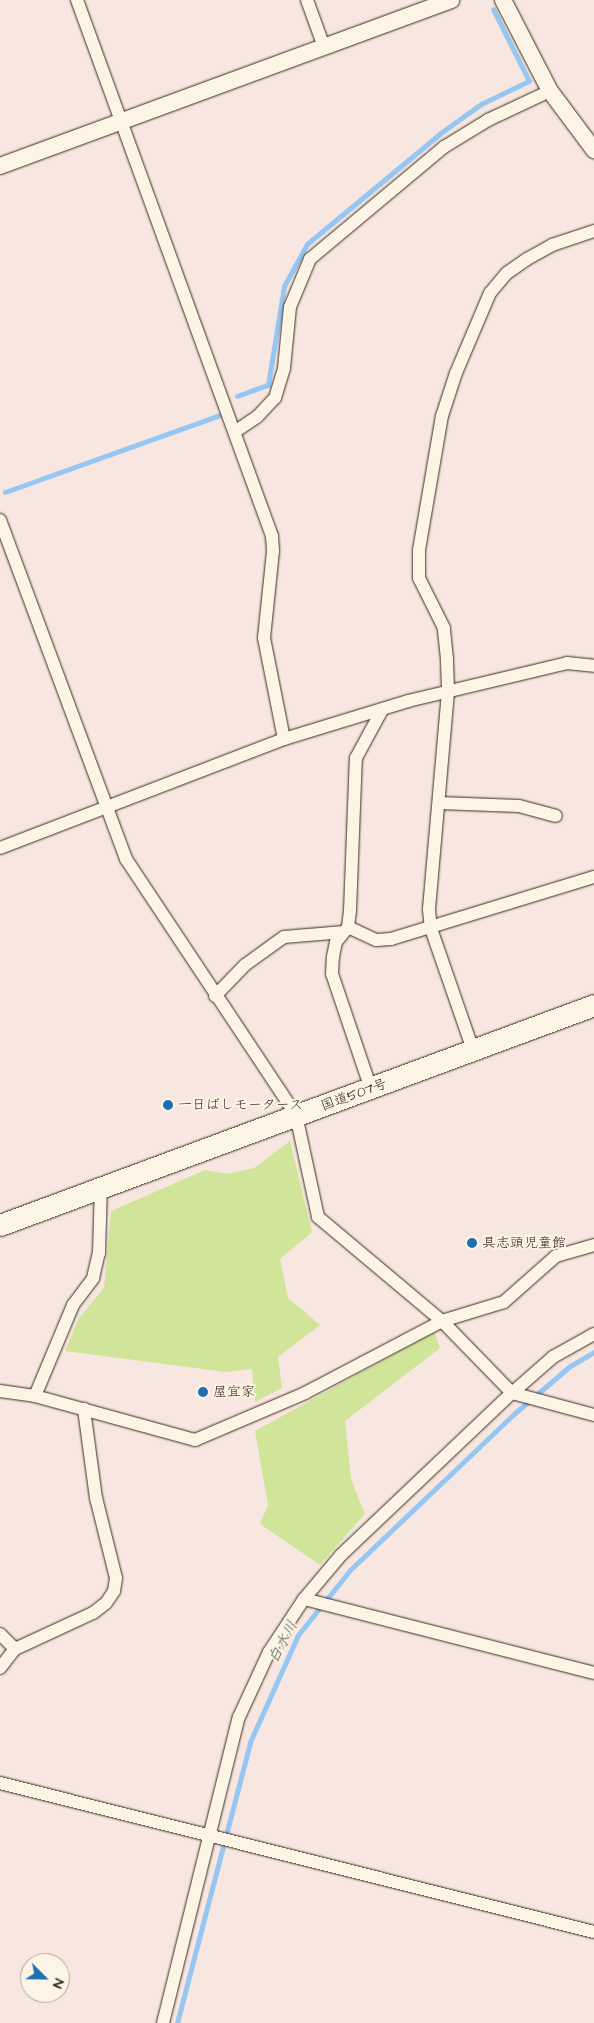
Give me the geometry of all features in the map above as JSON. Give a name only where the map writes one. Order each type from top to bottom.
[{"type":"highway","name":"国道507号","points":[[0,1224],[296,1115],[371,1090],[594,1005]]},
{"type":"street","points":[[77,0],[236,431],[272,536],[273,551],[264,638],[284,739]]},
{"type":"street","points":[[307,0],[324,46]]},
{"type":"street","points":[[0,166],[451,0]]},
{"type":"street","points":[[503,0],[550,91],[594,150]]},
{"type":"street","points":[[236,431],[257,417],[277,391],[284,368],[290,307],[310,259],[444,147],[488,120],[550,91]]},
{"type":"street","points":[[473,1050],[431,929],[429,909],[440,803],[448,690],[444,628],[422,584],[417,566],[442,416],[456,373],[490,293],[507,273],[527,258],[552,245],[594,231]]},
{"type":"street","points":[[0,520],[104,806],[126,859],[215,996],[296,1115],[318,1217],[442,1321],[512,1393],[594,1415]]},
{"type":"street","points":[[0,848],[104,806],[284,739],[448,690],[567,663],[594,666]]},
{"type":"street","points":[[371,1090],[332,974],[336,942],[346,929],[356,758],[382,710]]},
{"type":"street","points":[[440,803],[519,806],[556,816]]},
{"type":"street","points":[[215,996],[245,964],[284,937],[346,929],[376,940],[431,929],[594,877]]},
{"type":"street","points":[[35,1396],[73,1305],[93,1278],[99,1253],[101,1187]]},
{"type":"street","points":[[0,1391],[35,1396],[195,1440],[305,1393],[442,1321],[504,1302],[556,1256],[594,1245]]},
{"type":"street","points":[[163,2023],[208,1834],[240,1717],[269,1652],[304,1599],[341,1555],[512,1393],[554,1357],[594,1334]]},
{"type":"street","points":[[0,1668],[15,1650],[93,1613],[106,1604],[114,1591],[116,1578],[96,1498],[84,1409]]},
{"type":"street","points":[[304,1599],[594,1673]]},
{"type":"street","points":[[0,1634],[15,1650]]},
{"type":"street","points":[[0,1783],[594,1932]]},
{"type":"green space","points":[[290,1141],[312,1232],[280,1259],[288,1298],[320,1325],[278,1357],[282,1388],[255,1402],[252,1369],[226,1372],[65,1351],[79,1318],[104,1288],[111,1211],[205,1170],[227,1174],[254,1168]]},
{"type":"green space","points":[[434,1332],[440,1348],[345,1421],[351,1479],[365,1514],[320,1565],[260,1524],[268,1505],[255,1431]]},
{"type":"waterway","points":[[237,396],[268,385],[284,286],[307,244],[442,132],[481,104],[529,81],[493,9]]},
{"type":"waterway","points":[[5,492],[220,415]]},
{"type":"waterway","name":"白水川","points":[[177,2023],[250,1742],[298,1635],[350,1570],[515,1413],[570,1366],[594,1352]]},
{"type":"place","name":"一日ばしモータース","points":[[168,1105]]},
{"type":"place","name":"具志頭児童館","points":[[472,1243]]},
{"type":"place","name":"屋宜家","points":[[203,1392]]}]
